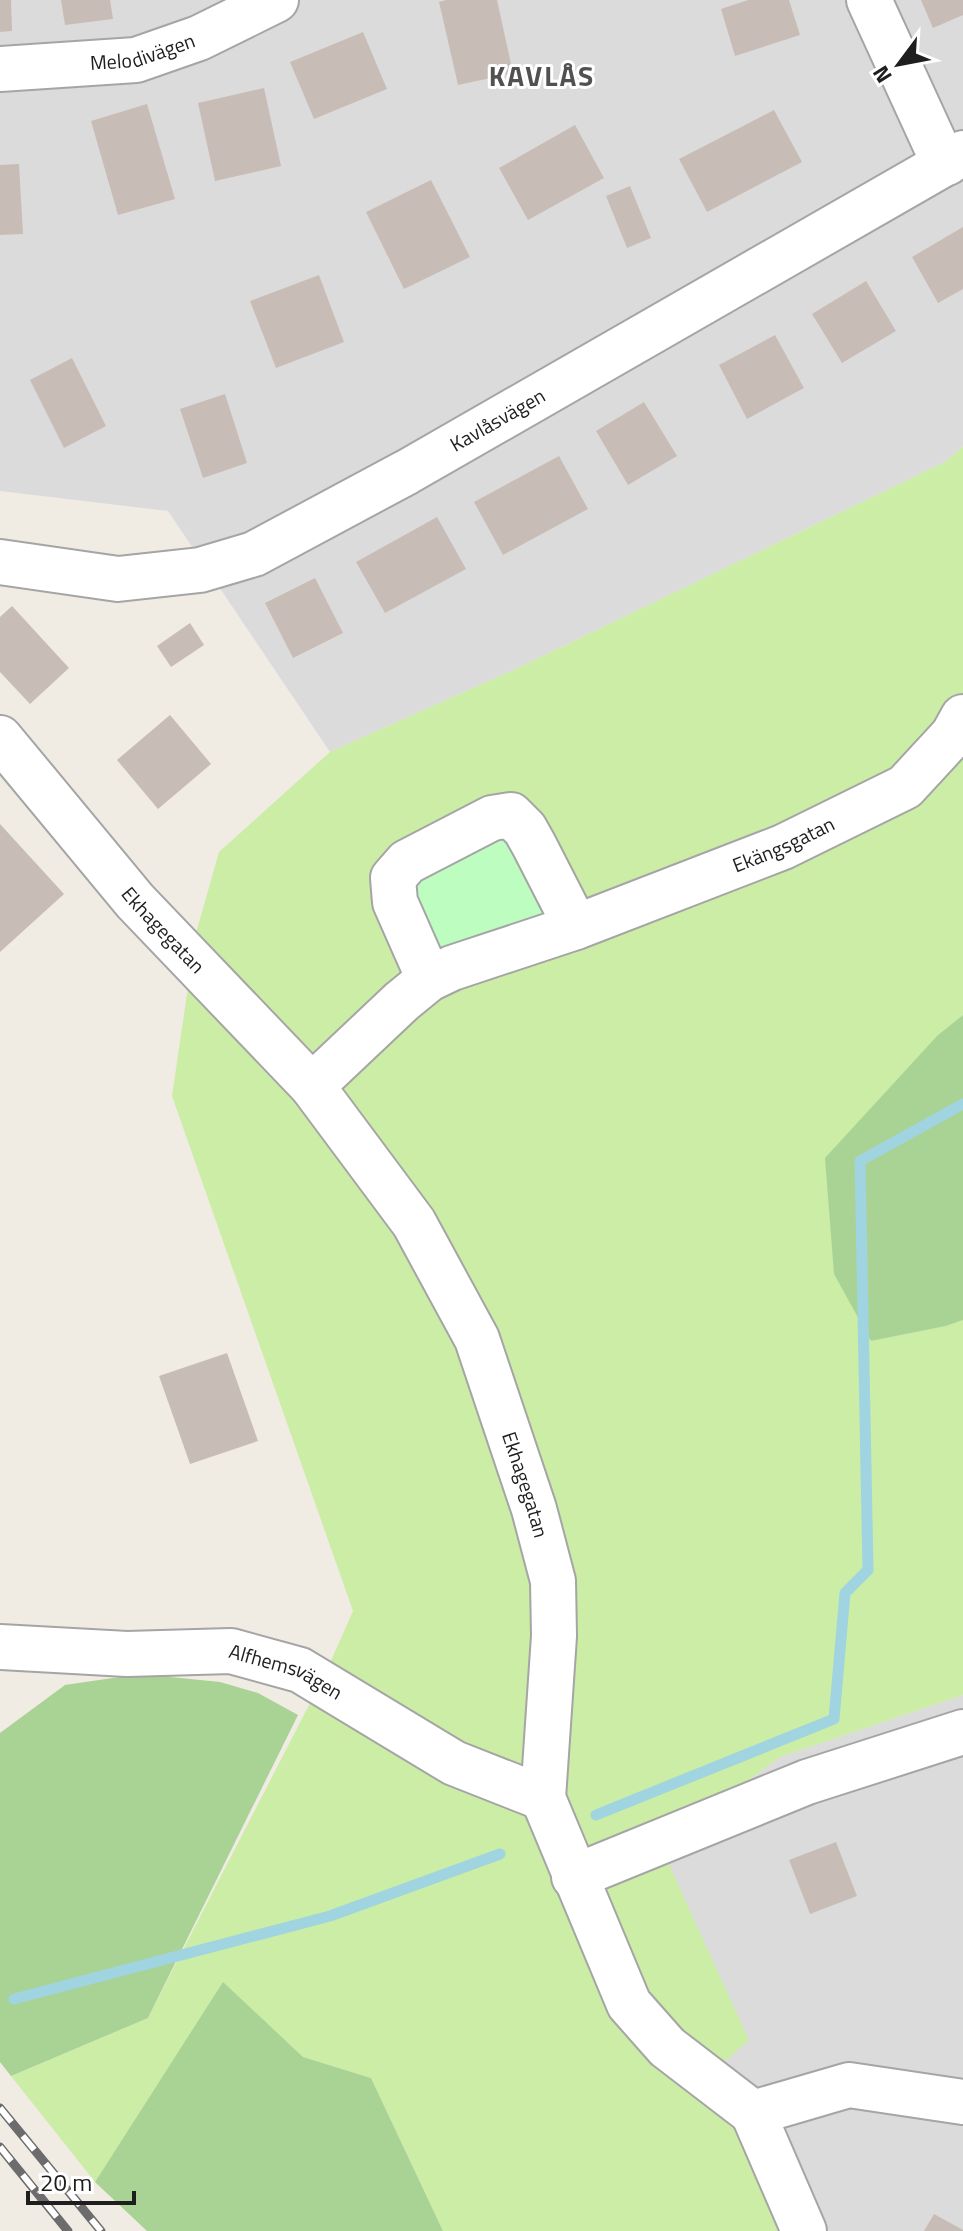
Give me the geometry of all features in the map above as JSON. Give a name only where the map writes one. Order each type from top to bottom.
[{"type":"street","name":"Melodivägen","points":[[0,69],[136,60],[199,38],[276,0]]},
{"type":"street","points":[[869,0],[935,144],[955,158]]},
{"type":"street","name":"Kavlåsvägen","points":[[0,562],[118,579],[200,570],[254,554],[407,472],[955,158]]},
{"type":"street","name":"Ekängsgatan","points":[[312,1086],[429,979],[452,968],[576,927],[783,847],[905,787],[953,735],[963,717]]},
{"type":"street","name":"Ekhagegatan","points":[[0,738],[135,901],[312,1086],[414,1223],[477,1339],[534,1509],[553,1581],[554,1636],[543,1798],[629,2004],[667,2047],[753,2113]]},
{"type":"street","points":[[429,979],[395,902],[393,878],[407,862],[492,818],[511,815],[525,829],[576,927]]},
{"type":"street","name":"Alfhemsvägen","points":[[0,1647],[127,1654],[231,1651],[244,1654],[300,1670],[454,1763],[543,1798]]},
{"type":"street","points":[[574,1877],[807,1782],[963,1732]]},
{"type":"street","points":[[804,2231],[753,2113],[849,2085],[963,2102]]},
{"type":"shaded area","points":[[0,0],[963,0],[963,447],[945,462],[518,668],[330,752],[168,511],[0,491]]},
{"type":"shaded area","points":[[963,1695],[963,2231],[785,2231],[716,2068],[660,1844],[780,1757]]},
{"type":"green space","points":[[963,447],[963,1015],[938,1035],[871,1341],[963,1320],[963,1695],[780,1757],[660,1845],[749,2040],[716,2069],[785,2231],[443,2231],[371,2078],[303,2057],[223,1983],[95,2182],[11,2076],[148,2018],[326,1672],[353,1611],[172,1096],[196,933],[219,852],[330,752],[518,668],[945,462]]},
{"type":"green space","points":[[507,823],[565,923],[434,969],[403,901],[414,865]]},
{"type":"green space","points":[[963,1015],[963,1320],[871,1341],[834,1274],[825,1158],[938,1035]]},
{"type":"green space","points":[[140,1674],[220,1682],[258,1693],[298,1715],[148,2018],[11,2076],[0,2062],[0,1733],[65,1685]]},
{"type":"green space","points":[[223,1982],[303,2057],[371,2078],[443,2231],[147,2231],[95,2182]]},
{"type":"building","points":[[0,0],[11,0],[12,31],[0,32]]},
{"type":"building","points":[[61,0],[110,0],[113,19],[65,25]]},
{"type":"building","points":[[497,0],[513,73],[458,85],[439,2]]},
{"type":"building","points":[[748,0],[789,0],[800,35],[735,56],[721,9]]},
{"type":"building","points":[[921,0],[963,0],[963,15],[933,28]]},
{"type":"building","points":[[363,32],[387,89],[314,119],[290,62]]},
{"type":"building","points":[[264,88],[281,166],[215,181],[198,103]]},
{"type":"building","points":[[147,104],[175,199],[118,215],[91,121]]},
{"type":"building","points":[[774,110],[802,162],[707,212],[679,159]]},
{"type":"building","points":[[575,125],[604,178],[528,220],[499,168]]},
{"type":"building","points":[[19,164],[23,234],[0,235],[0,165]]},
{"type":"building","points":[[431,180],[470,257],[404,289],[366,212]]},
{"type":"building","points":[[630,186],[651,238],[627,248],[606,196]]},
{"type":"building","points":[[963,227],[963,289],[938,303],[912,257]]},
{"type":"building","points":[[319,275],[344,342],[276,368],[250,301]]},
{"type":"building","points":[[866,281],[896,331],[842,363],[812,314]]},
{"type":"building","points":[[775,335],[804,388],[747,419],[719,365]]},
{"type":"building","points":[[72,358],[106,426],[64,448],[30,380]]},
{"type":"building","points":[[225,394],[247,463],[203,478],[180,409]]},
{"type":"building","points":[[644,402],[677,456],[628,485],[596,431]]},
{"type":"building","points":[[559,456],[588,509],[503,555],[474,502]]},
{"type":"building","points":[[437,517],[466,569],[385,613],[356,562]]},
{"type":"building","points":[[315,578],[343,633],[293,658],[265,603]]},
{"type":"building","points":[[12,606],[69,668],[30,704],[0,672],[0,617]]},
{"type":"building","points":[[190,623],[204,645],[171,667],[157,646]]},
{"type":"building","points":[[170,715],[211,764],[158,809],[117,760]]},
{"type":"building","points":[[0,824],[64,894],[0,952]]},
{"type":"building","points":[[227,1353],[258,1441],[190,1464],[159,1376]]},
{"type":"building","points":[[836,1842],[857,1896],[810,1914],[789,1860]]},
{"type":"building","points":[[934,2214],[963,2230],[963,2231],[924,2231]]},
{"type":"waterway","points":[[596,1815],[834,1719],[845,1593],[868,1570],[860,1161],[963,1104]]},
{"type":"waterway","points":[[14,1999],[330,1916],[500,1854]]},
{"type":"railway","points":[[0,2108],[101,2231]]},
{"type":"railway","points":[[0,2147],[68,2231]]},
{"type":"district","name":"KAVLÅS","points":[[542,76]]}]
